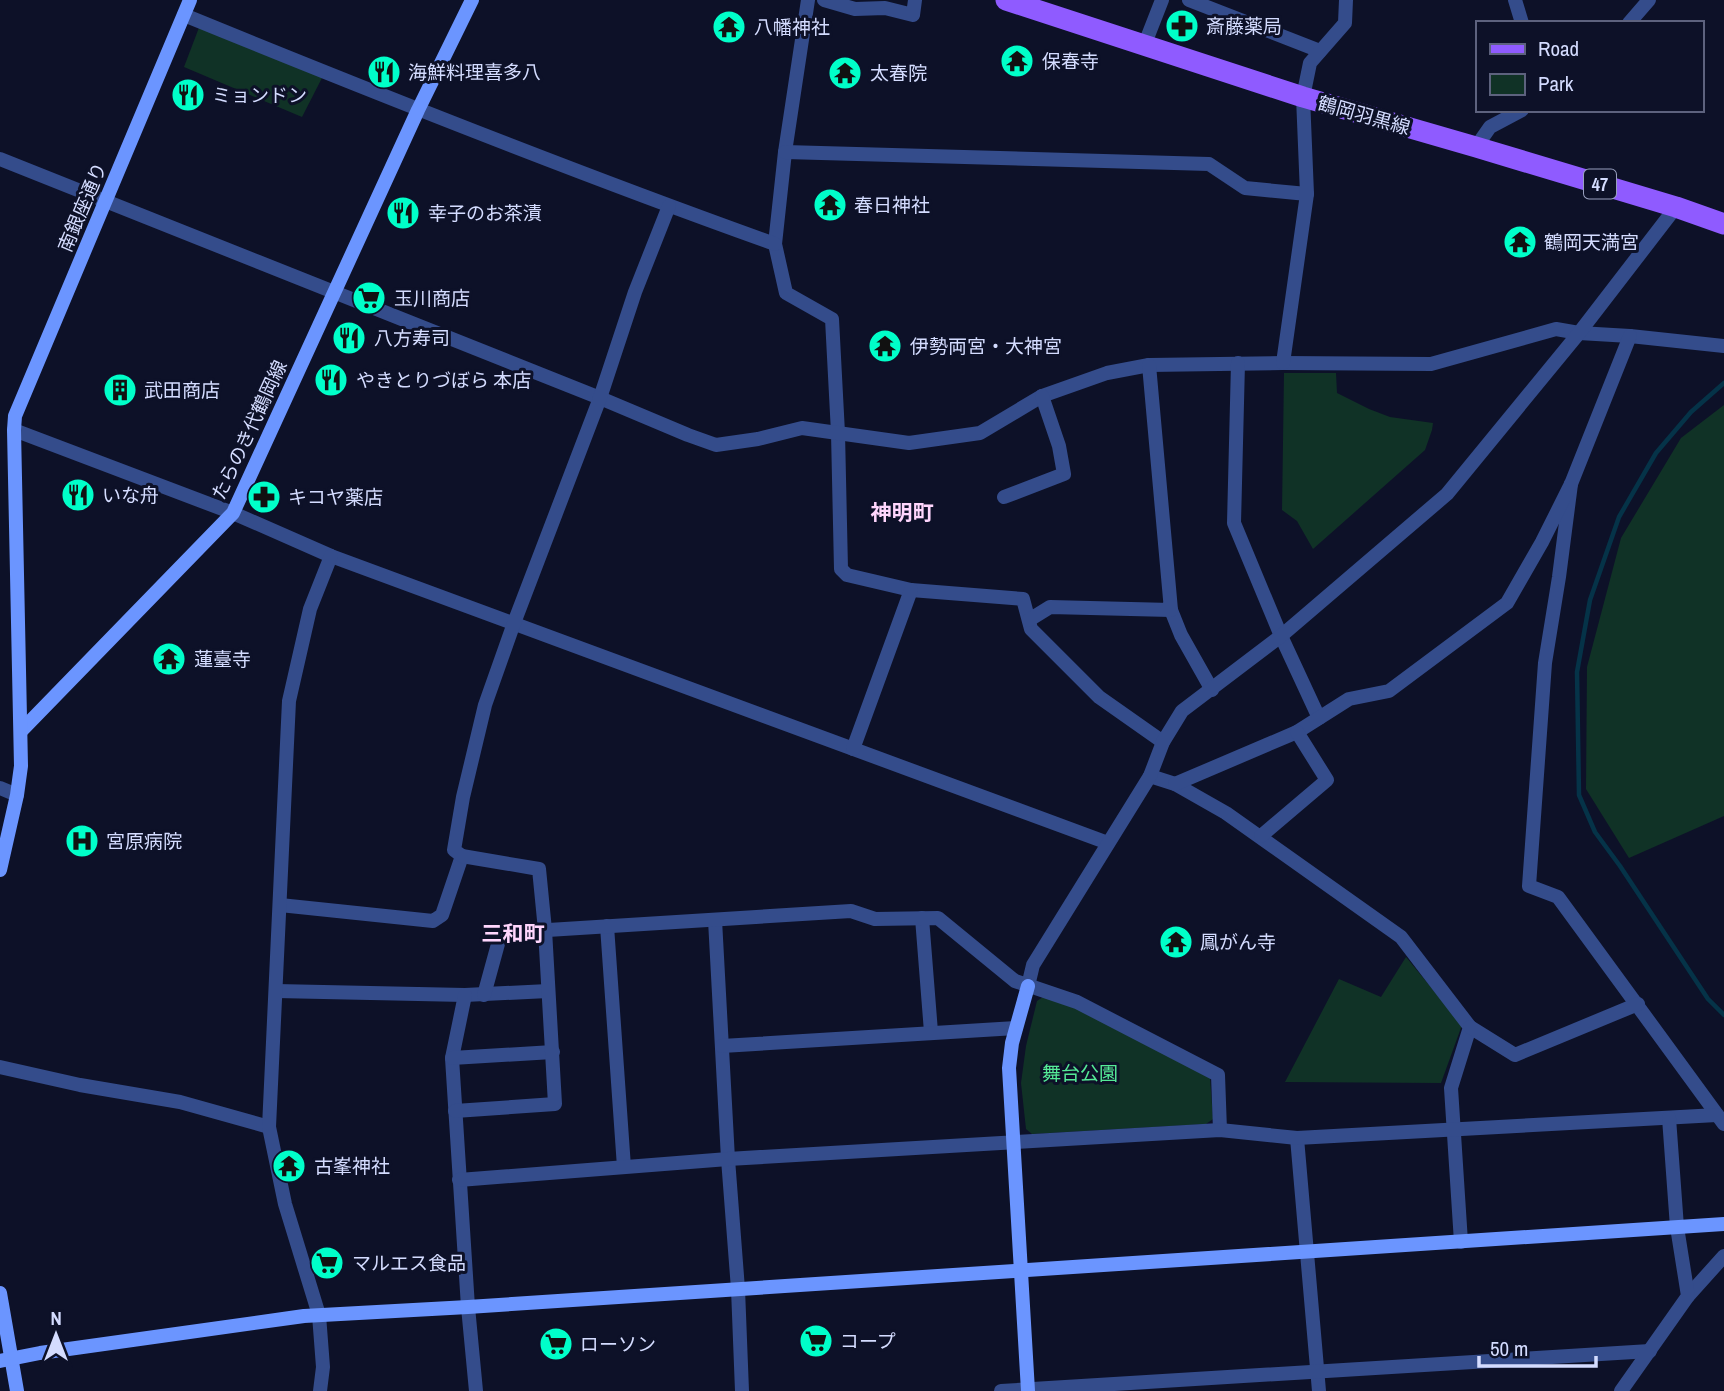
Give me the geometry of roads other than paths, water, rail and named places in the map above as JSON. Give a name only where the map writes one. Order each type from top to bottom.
[{"type":"main road","name":"鶴岡羽黒線","points":[[1006,0],[1303,97],[1676,207],[1724,224]]},
{"type":"street","name":"南銀座通り","points":[[21,731],[15,416],[190,0]]},
{"type":"street","name":"たらのき代鶴岡線","points":[[21,731],[233,513],[418,110],[472,0]]},
{"type":"street","points":[[808,0],[785,152],[775,244],[786,293],[832,319],[841,569],[847,575],[911,590],[1023,599],[1031,629],[1099,697],[1163,742]]},
{"type":"street","points":[[824,0],[855,9],[885,8],[913,15],[915,0]]},
{"type":"street","points":[[1144,46],[1162,0]]},
{"type":"street","points":[[1189,0],[1320,51]]},
{"type":"street","points":[[1283,363],[1307,194],[1303,97],[1310,63],[1345,23],[1345,0]]},
{"type":"street","points":[[1515,0],[1521,21]]},
{"type":"street","points":[[1631,21],[1649,0]]},
{"type":"street","points":[[184,15],[418,110],[775,244]]},
{"type":"street","points":[[1476,147],[1490,127],[1518,112]]},
{"type":"street","points":[[785,152],[1209,164],[1245,188],[1307,194]]},
{"type":"street","points":[[0,159],[716,445],[758,439],[802,428],[909,443],[980,433],[1042,396],[1107,373],[1149,366],[1238,363],[1431,364],[1556,329],[1724,346]]},
{"type":"street","points":[[455,1111],[555,1104],[539,869],[462,856],[454,850],[463,797],[485,705],[600,398],[635,292],[669,206]]},
{"type":"street","points":[[1028,1390],[1009,1068],[1012,1043],[1033,965],[1150,776],[1163,742],[1182,711],[1281,636],[1447,494],[1579,333],[1676,207]]},
{"type":"street","points":[[1175,784],[1297,732],[1349,699],[1389,691],[1507,603],[1571,484],[1630,336]]},
{"type":"street","points":[[1238,363],[1234,523],[1319,718]]},
{"type":"street","points":[[1149,366],[1171,610],[1181,635],[1212,690]]},
{"type":"street","points":[[1004,497],[1064,474],[1059,446],[1042,396]]},
{"type":"street","points":[[0,423],[233,513],[331,556],[1108,844]]},
{"type":"street","points":[[1571,484],[1545,663],[1529,886],[1558,897],[1721,1119]]},
{"type":"street","points":[[320,1391],[323,1367],[319,1315],[285,1204],[269,1127],[289,701],[310,610],[331,556]]},
{"type":"street","points":[[853,749],[911,590]]},
{"type":"street","points":[[1029,620],[1051,607],[1171,610]]},
{"type":"street","points":[[0,870],[17,795],[21,766],[21,731]]},
{"type":"street","points":[[1261,836],[1327,780],[1297,732]]},
{"type":"street","points":[[1150,776],[1175,784],[1226,813],[1401,937],[1470,1027],[1516,1055],[1638,1004]]},
{"type":"street","points":[[0,788],[17,795]]},
{"type":"street","points":[[280,905],[433,921],[442,915],[462,856]]},
{"type":"street","points":[[484,995],[501,933],[851,911],[874,919],[939,919],[1016,981],[1077,1002],[1218,1075],[1220,1130]]},
{"type":"street","points":[[922,919],[931,1032]]},
{"type":"street","points":[[715,920],[742,1391]]},
{"type":"street","points":[[607,926],[624,1167]]},
{"type":"street","points":[[276,991],[465,995],[548,991]]},
{"type":"street","points":[[465,995],[452,1058],[476,1391]]},
{"type":"street","points":[[1461,1242],[1451,1088],[1470,1027]]},
{"type":"street","points":[[722,1046],[1016,1028]]},
{"type":"street","points":[[452,1058],[553,1052]]},
{"type":"street","points":[[0,1067],[80,1085],[180,1102],[269,1127]]},
{"type":"street","points":[[459,1180],[728,1159],[1220,1130],[1297,1138],[1669,1118],[1721,1119]]},
{"type":"street","points":[[1669,1118],[1677,1227],[1688,1296]]},
{"type":"street","points":[[1297,1138],[1319,1391]]},
{"type":"street","points":[[6,1360],[319,1315],[1724,1224]]},
{"type":"street","points":[[1621,1391],[1688,1296],[1724,1256]]},
{"type":"street","points":[[0,1293],[6,1360],[17,1391]]},
{"type":"street","points":[[1000,1391],[1218,1384],[1318,1372],[1650,1352]]},
{"type":"waterway","points":[[1724,383],[1691,412],[1656,453],[1619,517],[1590,600],[1577,672],[1579,795],[1595,832],[1708,999],[1724,1015]]},
{"type":"place","name":"斎藤薬局","points":[[1182,26]]},
{"type":"place","name":"八幡神社","points":[[729,27]]},
{"type":"place","name":"保春寺","points":[[1017,61]]},
{"type":"place","name":"海鮮料理喜多八","points":[[384,72]]},
{"type":"place","name":"太春院","points":[[845,73]]},
{"type":"place","name":"ミョンドン","points":[[188,95]]},
{"type":"place","name":"春日神社","points":[[830,205]]},
{"type":"place","name":"幸子のお茶漬","points":[[403,213]]},
{"type":"place","name":"鶴岡天満宮","points":[[1520,242]]},
{"type":"place","name":"玉川商店","points":[[369,298]]},
{"type":"place","name":"八方寿司","points":[[349,338]]},
{"type":"place","name":"伊勢両宮・大神宮","points":[[885,346]]},
{"type":"place","name":"やきとりづぼら 本店","points":[[331,380]]},
{"type":"place","name":"武田商店","points":[[120,390]]},
{"type":"place","name":"いな舟","points":[[78,495]]},
{"type":"place","name":"キコヤ薬店","points":[[264,497]]},
{"type":"place","name":"蓮臺寺","points":[[169,659]]},
{"type":"place","name":"宮原病院","points":[[82,841]]},
{"type":"place","name":"鳳がん寺","points":[[1176,942]]},
{"type":"place","name":"古峯神社","points":[[289,1166]]},
{"type":"place","name":"マルエス食品","points":[[327,1263]]},
{"type":"place","name":"コープ","points":[[816,1341]]},
{"type":"place","name":"ローソン","points":[[556,1344]]},
{"type":"district","name":"神明町","points":[[902,512]]},
{"type":"district","name":"三和町","points":[[513,933]]},
{"type":"park label","name":"舞台公園","points":[[1080,1073]]}]
